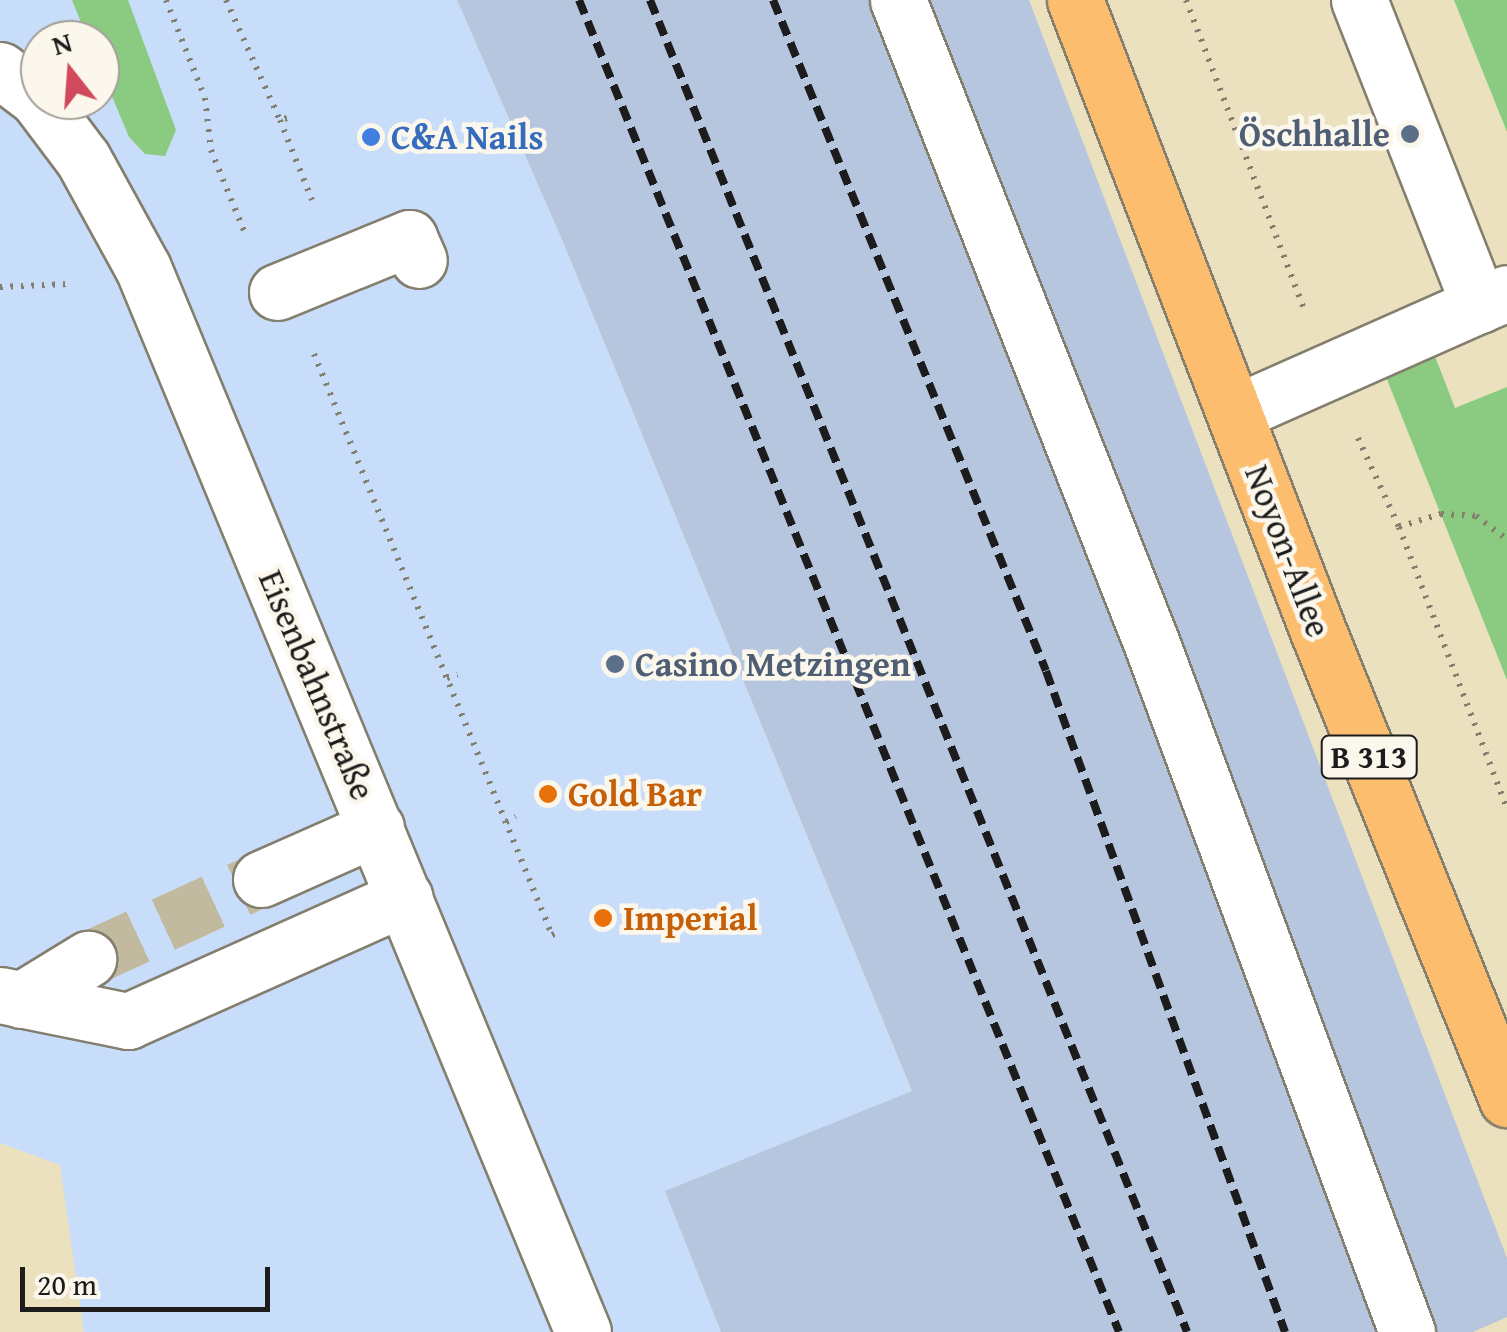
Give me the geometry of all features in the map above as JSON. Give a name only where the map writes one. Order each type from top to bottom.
[{"type":"main road","name":"Noyon-Allee","points":[[1075,0],[1507,1099]]},
{"type":"street","points":[[898,0],[1153,647],[1407,1332]]},
{"type":"street","points":[[1235,413],[1493,299],[1360,0]]},
{"type":"street","name":"Eisenbahnstraße","points":[[0,70],[37,98],[84,160],[142,268],[584,1332]]},
{"type":"street","points":[[277,292],[409,238],[419,260]]},
{"type":"street","points":[[261,879],[376,828]]},
{"type":"street","points":[[10,998],[128,1021],[406,897]]},
{"type":"street","points":[[10,998],[88,960]]},
{"type":"path","points":[[166,0],[205,98],[210,150],[256,260],[302,324],[552,935],[561,931]]},
{"type":"path","points":[[226,0],[283,119],[312,203]]},
{"type":"path","points":[[0,287],[72,284]]},
{"type":"path","points":[[1399,527],[1441,514],[1476,516],[1507,539]]},
{"type":"path","points":[[446,678],[458,675]]},
{"type":"path","points":[[506,822],[516,817]]},
{"type":"shaded area","points":[[0,0],[457,0],[561,237],[912,1092],[665,1191],[721,1332],[84,1332],[60,1165],[0,1143]]},
{"type":"shaded area","points":[[457,0],[1029,0],[1507,1258],[1507,1317],[1473,1332],[721,1332],[665,1191],[912,1091],[561,237]]},
{"type":"green space","points":[[72,0],[128,0],[176,130],[165,156],[145,154],[129,137],[120,116],[120,20],[80,20]]},
{"type":"green space","points":[[1454,0],[1507,0],[1507,132]]},
{"type":"green space","points":[[1433,351],[1455,408],[1507,387],[1507,680],[1384,372]]},
{"type":"tunnel","points":[[88,959],[261,879]]},
{"type":"railway","points":[[579,0],[1119,1332]]},
{"type":"railway","points":[[650,0],[1187,1332]]},
{"type":"railway","points":[[773,0],[1046,671],[1285,1332]]},
{"type":"place","name":"Öschhalle","points":[[1410,134]]},
{"type":"place","name":"C&A Nails","points":[[371,137]]},
{"type":"place","name":"Casino Metzingen","points":[[615,664]]},
{"type":"place","name":"Gold Bar","points":[[548,794]]},
{"type":"place","name":"Imperial","points":[[603,918]]}]
